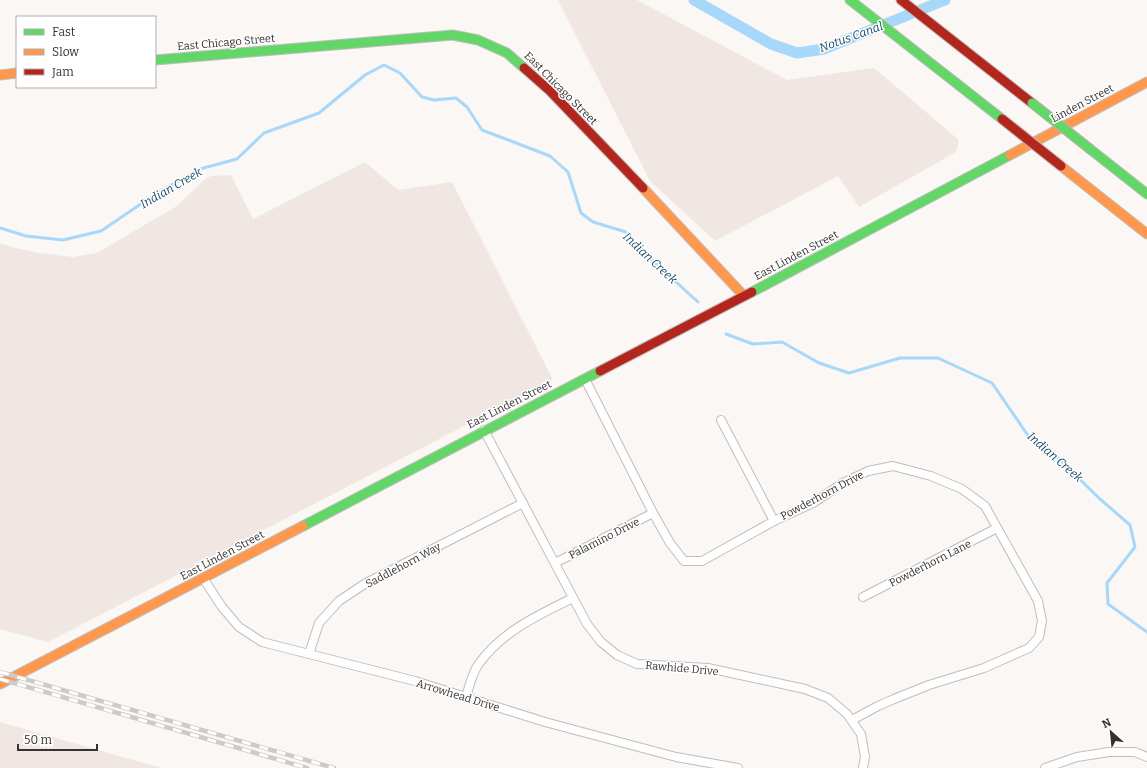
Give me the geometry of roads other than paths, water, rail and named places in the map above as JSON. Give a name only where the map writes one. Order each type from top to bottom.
[{"type":"main road","points":[[850,0],[1147,234]]},
{"type":"main road","points":[[904,3],[1147,194]]},
{"type":"main road","name":"East Chicago Street","points":[[156,60],[450,35],[478,40],[507,53],[550,91],[618,164],[691,238],[744,296]]},
{"type":"main road","points":[[0,75],[16,73]]},
{"type":"main road","name":"Linden Street","points":[[1028,145],[1147,82]]},
{"type":"main road","name":"East Linden Street","points":[[0,684],[484,430],[744,296],[1028,145]]},
{"type":"street","name":"Powderhorn Drive","points":[[584,378],[653,513],[670,543],[684,561],[702,560],[774,521],[813,503],[843,483],[868,471],[893,466],[931,476],[962,489],[984,506],[1038,601],[1042,621],[1039,637],[1029,648],[984,668],[929,685],[878,706],[852,720]]},
{"type":"street","points":[[721,420],[774,521]]},
{"type":"street","name":"Rawhide Drive","points":[[484,430],[587,624],[601,642],[617,655],[637,664],[708,668],[805,689],[828,698],[847,714],[861,734],[865,757],[864,768]]},
{"type":"street","name":"Saddlehorn Way","points":[[309,654],[319,623],[338,601],[366,583],[523,503]]},
{"type":"street","name":"Palamino Drive","points":[[555,563],[653,513]]},
{"type":"street","name":"Powderhorn Lane","points":[[864,597],[997,528]]},
{"type":"street","name":"Arrowhead Drive","points":[[203,578],[222,607],[240,628],[262,642],[414,681],[545,722],[676,757],[738,768]]},
{"type":"street","points":[[466,697],[477,666],[495,644],[523,624],[574,598]]},
{"type":"street","points":[[1045,768],[1077,756],[1109,752],[1135,752],[1147,757]]},
{"type":"waterway","name":"Notus Canal","points":[[694,0],[771,44],[797,53],[824,49],[945,0]]},
{"type":"waterway","name":"Indian Creek","points":[[0,228],[26,236],[63,240],[101,231],[157,193],[200,169],[237,159],[264,133],[319,113],[365,75],[384,65],[400,73],[422,97],[434,100],[456,98],[467,107],[482,130],[550,156],[568,172],[581,213],[593,222],[626,232],[641,250],[698,302]]},
{"type":"waterway","name":"Indian Creek","points":[[726,334],[753,344],[782,342],[819,363],[849,373],[900,358],[938,358],[992,383],[1029,437],[1060,460],[1100,499],[1130,525],[1135,547],[1107,583],[1108,604],[1147,632]]},
{"type":"railway","points":[[0,672],[334,768]]},
{"type":"railway","points":[[0,679],[307,768]]}]
